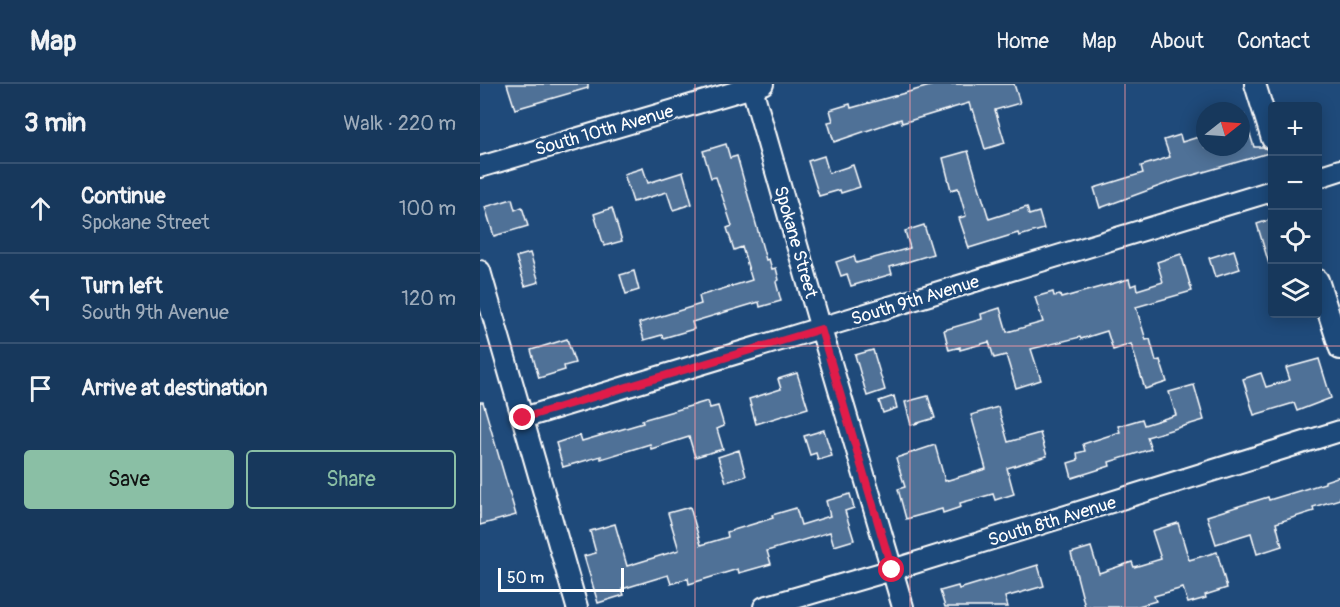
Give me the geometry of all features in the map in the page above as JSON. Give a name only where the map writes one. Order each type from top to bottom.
[{"type":"street","points":[[1255,84],[1268,126]]},
{"type":"street","name":"South 10th Avenue","points":[[480,167],[756,85]]},
{"type":"street","name":"Spokane Street","points":[[756,85],[821,329],[903,607]]},
{"type":"street","points":[[1322,175],[1340,170]]},
{"type":"street","name":"South 9th Avenue","points":[[523,418],[1268,192]]},
{"type":"street","points":[[480,271],[577,607]]},
{"type":"street","points":[[1322,295],[1340,349]]},
{"type":"street","name":"South 8th Avenue","points":[[764,607],[892,570],[1340,431]]},
{"type":"building","points":[[507,84],[588,84],[588,88],[515,109]]},
{"type":"building","points":[[937,84],[1014,84],[1020,103],[995,110],[1005,143],[985,149],[973,109],[971,110],[969,103],[902,123],[901,119],[834,142],[828,122],[833,121],[830,110],[850,104],[851,108]]},
{"type":"building","points":[[1250,134],[1254,147],[1263,147],[1268,150],[1268,153],[1176,180],[1100,208],[1094,188],[1143,173],[1141,166],[1170,157],[1164,140],[1180,135],[1182,142],[1196,138],[1196,156],[1250,156]]},
{"type":"building","points":[[726,144],[730,158],[737,156],[766,260],[769,259],[772,269],[776,268],[779,280],[776,282],[781,301],[760,307],[759,302],[692,322],[694,329],[663,338],[662,335],[644,340],[639,323],[701,304],[699,296],[752,280],[742,247],[734,250],[727,228],[732,226],[716,177],[711,178],[703,151]]},
{"type":"building","points":[[968,151],[989,219],[1027,207],[1029,215],[1039,212],[1044,229],[1019,236],[1018,233],[969,248],[959,218],[966,216],[958,188],[951,190],[943,158]]},
{"type":"building","points":[[824,156],[829,173],[853,165],[860,187],[819,196],[808,161]]},
{"type":"building","points":[[643,168],[648,183],[683,172],[692,204],[673,210],[667,192],[633,202],[624,174]]},
{"type":"building","points":[[512,199],[515,210],[522,207],[528,226],[494,236],[485,207]]},
{"type":"building","points":[[612,208],[622,241],[604,246],[594,214]]},
{"type":"building","points":[[1268,220],[1268,261],[1257,224]]},
{"type":"building","points":[[924,225],[933,254],[890,267],[892,274],[851,286],[847,274],[841,276],[836,262],[854,256],[856,263],[910,248],[905,231]]},
{"type":"building","points":[[1234,250],[1240,269],[1215,277],[1209,258]]},
{"type":"building","points":[[530,253],[539,282],[525,286],[516,257]]},
{"type":"building","points":[[1181,254],[1192,291],[1136,307],[1146,340],[1150,339],[1156,361],[1160,360],[1167,382],[1145,389],[1131,344],[1113,350],[1107,331],[1031,349],[1041,380],[1016,388],[1006,355],[994,358],[989,342],[960,350],[960,347],[949,350],[944,330],[982,319],[981,314],[1000,308],[1007,332],[1043,322],[1035,297],[1053,292],[1054,296],[1060,295],[1061,298],[1129,279],[1131,286],[1136,284],[1137,290],[1163,282],[1157,262]]},
{"type":"building","points":[[634,271],[639,290],[626,294],[620,275]]},
{"type":"building","points":[[567,339],[575,363],[564,366],[565,370],[539,378],[531,350]]},
{"type":"building","points":[[873,350],[885,390],[867,396],[855,355]]},
{"type":"building","points":[[1319,359],[1331,398],[1297,411],[1294,403],[1254,415],[1243,379],[1261,373],[1266,387],[1290,380],[1286,368]]},
{"type":"building","points":[[797,373],[808,408],[756,424],[749,399],[781,389],[778,379]]},
{"type":"building","points":[[1194,385],[1204,420],[1147,437],[1151,449],[1109,462],[1110,466],[1072,478],[1068,463],[1078,460],[1077,453],[1085,451],[1083,444],[1120,432],[1118,426],[1142,419],[1144,425],[1176,415],[1169,392]]},
{"type":"building","points":[[894,396],[897,408],[883,413],[879,401]]},
{"type":"building","points":[[928,396],[935,418],[911,425],[905,402]]},
{"type":"building","points":[[708,401],[710,408],[718,406],[724,426],[717,429],[723,449],[695,457],[689,437],[651,449],[650,444],[601,459],[601,456],[563,467],[556,443],[580,435],[582,441],[643,423],[642,420]]},
{"type":"building","points":[[480,402],[483,402],[516,515],[480,525]]},
{"type":"building","points":[[998,407],[1008,442],[1040,433],[1047,456],[1007,468],[1014,494],[995,500],[993,494],[960,503],[961,507],[943,513],[942,509],[906,519],[898,489],[905,487],[896,458],[935,445],[945,481],[986,469],[971,415]]},
{"type":"building","points":[[824,430],[832,456],[818,460],[816,453],[810,455],[804,436]]},
{"type":"building","points":[[739,450],[746,476],[726,482],[718,457]]},
{"type":"building","points":[[1340,476],[1340,499],[1313,507],[1314,511],[1276,523],[1282,546],[1257,554],[1251,533],[1216,544],[1207,516],[1268,497],[1269,500],[1325,483],[1325,481]]},
{"type":"building","points":[[850,494],[854,508],[845,511],[854,540],[834,546],[830,532],[767,551],[771,564],[739,573],[738,569],[689,584],[688,578],[671,584],[668,575],[622,589],[624,595],[598,603],[584,556],[596,553],[590,531],[615,524],[627,566],[679,550],[668,513],[690,507],[701,545],[728,537],[727,532],[773,518],[772,515],[796,508],[801,525],[830,516],[826,501]]},
{"type":"building","points":[[1178,523],[1189,560],[1217,552],[1227,588],[1188,603],[1183,588],[1154,596],[1156,601],[1135,607],[1085,607],[1071,553],[1091,547],[1099,573],[1132,562],[1134,567],[1161,559],[1152,531]]},
{"type":"building","points":[[1038,565],[1044,586],[1005,597],[1008,607],[945,607],[940,591],[958,586],[959,589]]},
{"type":"route","points":[[523,418],[821,329],[892,570]]}]
